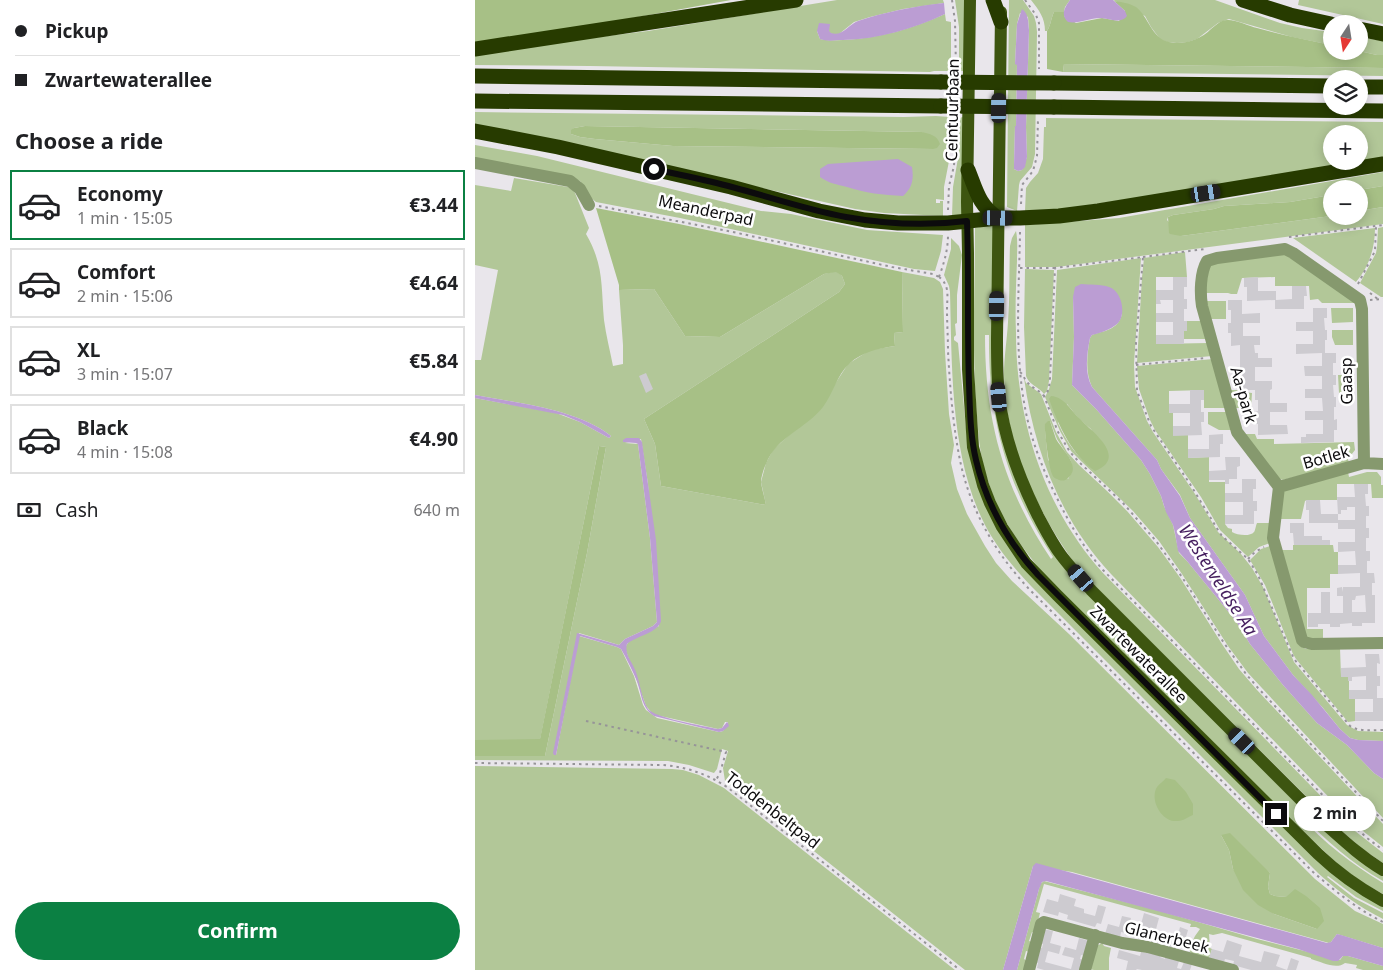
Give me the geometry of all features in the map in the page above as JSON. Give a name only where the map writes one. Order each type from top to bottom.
[{"type":"highway","points":[[475,49],[796,0]]},
{"type":"highway","points":[[993,0],[1001,22]]},
{"type":"highway","points":[[1243,0],[1290,15],[1323,22]]},
{"type":"highway","points":[[1368,31],[1383,34]]},
{"type":"highway","points":[[475,76],[1323,86]]},
{"type":"highway","points":[[1368,87],[1383,87]]},
{"type":"highway","points":[[475,100],[1383,111]]},
{"type":"highway","points":[[475,131],[558,147],[711,182],[845,217],[898,223],[948,224],[998,218],[1059,216],[1140,205],[1383,164]]},
{"type":"highway","points":[[968,170],[980,200],[990,213],[998,218]]},
{"type":"main road","name":"Ceintuurbaan","points":[[967,221],[970,0]]},
{"type":"main road","points":[[998,218],[1001,0]]},
{"type":"main road","name":"Zwartewaterallee","points":[[998,218],[997,339],[999,397],[1009,445],[1017,470],[1044,527],[1060,554],[1091,590],[1324,823],[1347,844],[1383,870]]},
{"type":"main road","name":"Zwartewaterallee","points":[[967,221],[968,369],[971,433],[983,485],[1002,527],[1015,548],[1038,575],[1317,854],[1358,887],[1383,901]]},
{"type":"street","points":[[475,163],[570,181],[580,189],[589,204]]},
{"type":"street","name":"Aa-park","points":[[1279,487],[1237,432],[1202,306],[1201,299],[1205,266],[1211,259],[1285,249],[1362,294]]},
{"type":"street","name":"Gaasp","points":[[1362,294],[1363,463]]},
{"type":"street","name":"Botlek","points":[[1279,487],[1363,463],[1383,464]]},
{"type":"street","points":[[1279,487],[1273,542],[1302,640],[1311,644],[1383,643]]},
{"type":"street","name":"Glanerbeek","points":[[1029,970],[1041,924],[1044,922],[1233,970]]},
{"type":"street","points":[[1085,970],[1095,935]]},
{"type":"path","name":"Meanderpad","points":[[589,204],[939,276],[947,247],[948,224]]},
{"type":"path","name":"Zwartewaterallee","points":[[1020,218],[1020,372],[1027,418],[1039,459],[1068,521],[1092,558],[1344,817],[1383,850]]},
{"type":"path","points":[[1357,284],[1375,251],[1376,226]]},
{"type":"path","points":[[1019,268],[1055,268],[1143,257],[1136,343],[1137,391],[1151,426],[1222,536],[1248,559],[1264,586],[1296,663],[1350,726],[1358,730],[1383,730]]},
{"type":"path","points":[[1044,396],[1049,388],[1050,378],[1055,268]]},
{"type":"path","points":[[1362,294],[1383,300]]},
{"type":"path","points":[[1136,365],[1216,357]]},
{"type":"path","points":[[1020,372],[1026,381],[1044,396],[1058,432],[1070,452],[1123,503],[1156,541],[1246,674],[1383,821]]},
{"type":"path","points":[[1248,559],[1261,548],[1273,542]]},
{"type":"path","points":[[586,721],[726,752],[716,780]]},
{"type":"path","name":"Toddenbeltpad","points":[[475,763],[663,765],[698,772],[727,787],[961,970]]},
{"type":"green space","points":[[475,0],[731,0],[475,45]]},
{"type":"green space","points":[[837,0],[943,0],[944,3],[903,9],[854,22],[839,34],[817,31],[820,39],[826,40],[869,37],[908,28],[945,14],[946,21],[951,22],[951,71],[475,65],[475,54],[648,31]]},
{"type":"green space","points":[[955,0],[965,0],[964,71],[959,71],[959,27]]},
{"type":"green space","points":[[1009,0],[1023,0],[1034,16],[1037,32],[1035,154],[1032,167],[1020,181],[1017,211],[1007,207]],"holes":[[[1020,13],[1028,17],[1027,157],[1022,170],[1018,171],[1014,169],[1017,24]]]},
{"type":"green space","points":[[1031,0],[1070,0],[1064,12],[1054,12],[1048,29],[1045,31],[1041,14]]},
{"type":"green space","points":[[1113,0],[1215,0],[1280,23],[1323,31],[1323,43],[1292,37],[1229,19],[1218,23],[1197,39],[1188,42],[1167,42],[1160,39],[1145,16]]},
{"type":"green space","points":[[1299,0],[1383,0],[1383,24],[1368,21],[1368,15],[1343,15],[1298,5]]},
{"type":"green space","points":[[1114,1],[1136,7],[1154,32],[1163,40],[1169,42],[1191,41],[1202,36],[1221,22],[1230,20],[1275,33],[1323,43],[1323,60],[1368,60],[1368,53],[1383,55],[1383,68],[1064,64],[1063,72],[1047,69],[1047,31],[1054,12],[1064,12],[1064,16],[1076,23],[1102,18],[1119,21],[1125,11]]},
{"type":"green space","points":[[1368,38],[1383,41],[1383,55],[1368,53]]},
{"type":"green space","points":[[1064,64],[1383,68],[1383,76],[1368,76],[1368,70],[1323,70],[1323,75],[1063,72]]},
{"type":"green space","points":[[475,112],[950,117],[949,161],[944,187],[944,200],[936,199],[936,203],[943,201],[943,216],[884,213],[855,209],[475,125]],"holes":[[[585,126],[922,132],[933,149],[673,146],[595,139],[571,134],[574,128]]]},
{"type":"green space","points":[[963,117],[962,215],[952,216],[953,187],[958,158],[959,118]]},
{"type":"green space","points":[[1046,118],[1383,122],[1383,160],[1368,162],[1368,125],[1323,125],[1323,169],[1057,210],[1025,211],[1026,188],[1038,173],[1043,159],[1044,127],[1046,127]]},
{"type":"green space","points":[[585,126],[922,132],[935,137],[940,144],[937,148],[933,149],[673,146],[595,139],[571,134],[571,130],[574,128]]},
{"type":"green space","points":[[475,145],[537,156],[761,211],[791,214],[867,230],[943,235],[941,251],[935,271],[914,269],[680,218],[596,202],[590,197],[580,181],[475,159]]},
{"type":"green space","points":[[1383,172],[1383,186],[1368,188],[1368,180],[1337,180]]},
{"type":"green space","points":[[514,178],[568,187],[575,193],[589,228],[586,234],[599,266],[604,320],[613,366],[623,364],[619,290],[654,289],[685,336],[720,337],[824,274],[836,271],[842,276],[845,284],[839,292],[644,419],[655,444],[661,486],[766,505],[761,482],[766,463],[773,450],[835,384],[848,364],[870,350],[895,346],[894,333],[903,332],[902,272],[934,278],[940,282],[943,289],[949,414],[954,445],[951,463],[957,489],[967,514],[996,563],[1012,581],[1069,634],[1315,879],[1355,911],[1383,924],[1383,948],[1337,934],[1329,943],[1072,872],[1033,866],[1003,970],[965,970],[725,781],[723,768],[728,751],[722,749],[717,769],[714,773],[668,761],[475,760],[475,756],[483,755],[545,756],[587,553],[606,447],[599,446],[540,740],[475,740],[475,398],[556,413],[580,422],[609,438],[611,436],[581,419],[564,413],[475,395],[475,360],[481,360],[498,270],[475,265],[475,185],[511,191]],"holes":[[[641,439],[648,484],[659,626],[629,641],[626,651],[646,706],[652,713],[718,729],[722,728],[725,722],[728,722],[723,731],[719,732],[657,718],[646,710],[643,705],[634,676],[621,649],[579,636],[556,755],[554,755],[579,633],[619,645],[625,639],[653,626],[657,622],[650,538],[638,444],[625,443]],[[1221,835],[1270,873],[1268,887],[1270,894],[1286,897],[1317,929],[1274,914],[1233,869],[1229,850]]]},
{"type":"green space","points":[[1323,182],[1323,196],[1290,202],[1224,206],[1173,215],[1168,217],[1167,220],[1181,236],[1323,217],[1323,225],[1368,225],[1368,210],[1383,207],[1383,224],[1057,267],[1025,267],[1025,225],[1119,218]]},
{"type":"green space","points":[[1383,186],[1383,207],[1368,210],[1368,188]]},
{"type":"green space","points":[[1323,196],[1323,217],[1181,236],[1169,233],[1168,217],[1173,215],[1224,206],[1290,202]]},
{"type":"green space","points":[[596,208],[902,272],[903,332],[894,333],[895,346],[865,353],[849,364],[841,374],[823,407],[777,447],[766,464],[761,478],[766,505],[661,486],[655,444],[644,419],[839,292],[845,284],[842,276],[836,272],[824,274],[720,337],[685,336],[654,289],[619,290]]},
{"type":"green space","points":[[993,226],[993,383],[1043,536],[1383,876],[1383,881],[1361,867],[1300,816],[1318,835],[1339,852],[1383,883],[1383,894],[1363,883],[1332,860],[1042,572],[1025,551],[1004,518],[985,472],[979,442],[974,359],[975,228]],"holes":[[[985,335],[989,335],[992,395],[1003,451],[1023,504],[1053,557],[1051,559],[1020,506],[1000,452],[993,424],[986,366]]]},
{"type":"green space","points":[[1383,227],[1383,297],[1381,297],[1360,283],[1376,253],[1378,228]]},
{"type":"green space","points":[[1375,228],[1374,243],[1370,257],[1356,282],[1293,238]]},
{"type":"green space","points":[[1016,231],[1016,333],[1017,366],[1021,398],[1037,461],[1065,520],[1082,548],[1103,573],[1355,831],[1383,853],[1383,863],[1338,828],[1098,589],[1073,561],[1046,519],[1016,449],[1006,400],[1004,368],[1009,313],[1010,246]]},
{"type":"green space","points":[[951,238],[959,246],[962,255],[957,295],[956,335],[954,340],[958,343],[967,439],[1020,563],[1383,907],[1383,911],[1356,897],[1327,877],[1354,898],[1383,913],[1383,919],[1349,899],[1319,874],[1031,586],[995,542],[985,525],[974,499],[959,441],[951,350],[950,292],[944,275],[951,249]]},
{"type":"green space","points":[[1185,252],[1187,277],[1156,277],[1156,344],[1208,343],[1212,356],[1137,363],[1144,258]]},
{"type":"green space","points":[[1282,252],[1357,303],[1322,303],[1318,299],[1310,300],[1309,286],[1275,286],[1275,277],[1242,278],[1237,294],[1205,293],[1207,272],[1211,264]]},
{"type":"green space","points":[[1141,258],[1134,364],[1135,387],[1147,421],[1218,532],[1241,554],[1252,568],[1263,587],[1294,662],[1347,725],[1358,731],[1383,732],[1383,741],[1350,738],[1293,675],[1264,636],[1245,595],[1190,518],[1180,495],[1161,469],[1157,460],[1092,387],[1087,369],[1090,338],[1092,335],[1107,330],[1118,323],[1122,314],[1092,285],[1073,297],[1072,385],[1141,460],[1161,496],[1173,525],[1179,553],[1236,621],[1250,644],[1317,723],[1347,745],[1374,773],[1383,779],[1383,818],[1248,673],[1159,541],[1133,511],[1071,451],[1045,397],[1052,379],[1057,270]],"holes":[[[1067,404],[1079,419],[1091,429],[1105,463],[1098,469],[1095,470],[1089,466],[1078,455],[1058,423]]]},
{"type":"green space","points":[[1025,269],[1054,270],[1049,381],[1047,391],[1044,394],[1029,382],[1026,376],[1024,327]]},
{"type":"green space","points":[[1205,301],[1226,301],[1226,319],[1210,319]]},
{"type":"green space","points":[[1331,308],[1353,308],[1353,322],[1332,323]]},
{"type":"green space","points":[[1187,321],[1202,321],[1207,339],[1184,339],[1184,331],[1187,331]]},
{"type":"green space","points":[[1332,330],[1353,330],[1353,345],[1335,345]]},
{"type":"green space","points":[[1213,359],[1226,408],[1204,408],[1204,390],[1169,391],[1169,413],[1173,413],[1173,435],[1188,435],[1188,458],[1209,457],[1209,482],[1225,482],[1225,524],[1228,528],[1232,529],[1234,533],[1247,535],[1254,532],[1257,523],[1270,523],[1270,543],[1259,547],[1248,557],[1220,530],[1201,497],[1155,430],[1139,389],[1137,366]]},
{"type":"green space","points":[[1338,375],[1354,375],[1354,392],[1339,393]]},
{"type":"green space","points":[[1024,378],[1026,383],[1041,394],[1056,432],[1067,452],[1127,511],[1158,547],[1239,669],[1383,824],[1383,847],[1358,827],[1111,574],[1093,553],[1077,530],[1052,482],[1042,457]],"holes":[[[1050,421],[1057,439],[1071,461],[1072,472],[1068,479],[1048,460],[1045,430]]]},
{"type":"green space","points":[[1229,390],[1243,390],[1244,392],[1252,393],[1251,408],[1234,408]]},
{"type":"green space","points":[[1051,396],[1064,402],[1105,445],[1108,459],[1104,466],[1095,471],[1079,456],[1067,439],[1057,419],[1049,399]]},
{"type":"green space","points":[[1208,412],[1228,412],[1233,430],[1219,430],[1208,424]]},
{"type":"green space","points":[[1050,421],[1056,439],[1072,464],[1071,474],[1065,480],[1054,478],[1051,470],[1045,428],[1045,424]]},
{"type":"green space","points":[[1243,434],[1255,434],[1257,439],[1274,439],[1274,444],[1354,442],[1355,450],[1348,459],[1349,463],[1283,480],[1279,479]]},
{"type":"green space","points":[[599,446],[606,447],[587,553],[545,756],[475,756],[475,740],[540,739]]},
{"type":"green space","points":[[1348,472],[1349,477],[1367,472],[1377,472],[1381,477],[1381,485],[1383,485],[1383,498],[1372,498],[1371,484],[1337,484],[1337,500],[1307,500],[1305,501],[1301,519],[1278,519],[1282,496],[1285,490]]},
{"type":"green space","points":[[1293,545],[1333,545],[1334,552],[1338,552],[1338,574],[1330,574],[1330,588],[1307,588],[1307,629],[1323,629],[1323,640],[1306,638],[1280,550],[1293,550]]},
{"type":"green space","points":[[1270,546],[1300,646],[1306,649],[1340,648],[1341,676],[1349,677],[1349,699],[1355,699],[1355,721],[1348,722],[1293,654],[1265,585],[1250,560],[1261,549]]},
{"type":"green space","points":[[475,766],[672,769],[699,775],[724,788],[955,970],[475,970]]},
{"type":"green space","points":[[1166,778],[1175,780],[1186,792],[1193,804],[1193,815],[1182,820],[1172,821],[1162,815],[1156,804],[1155,792],[1157,787]]},
{"type":"green space","points":[[1230,833],[1270,873],[1268,887],[1270,894],[1286,897],[1295,889],[1320,908],[1324,921],[1317,929],[1274,914],[1258,905],[1243,890],[1233,869],[1229,850],[1221,835]]},
{"type":"green space","points":[[1044,881],[1340,960],[1343,956],[1348,956],[1383,966],[1383,970],[1363,970],[1356,968],[1357,965],[1345,963],[1337,966],[1329,965],[1311,958],[1222,933],[1209,934],[1210,948],[1212,949],[1209,958],[1192,954],[1187,948],[1189,948],[1200,929],[1190,927],[1191,924],[1044,884],[1036,912],[1040,913],[1035,933],[1032,932],[1029,941],[1032,942],[1030,952],[1026,951],[1024,959],[1027,961],[1025,970],[1017,970],[1040,884]]},
{"type":"green space","points":[[1102,943],[1104,946],[1111,948],[1109,970],[1089,969],[1095,947]]},
{"type":"water","points":[[1070,0],[1113,0],[1125,11],[1127,16],[1118,21],[1100,18],[1068,22],[1064,14]]},
{"type":"water","points":[[944,3],[945,14],[908,29],[870,38],[829,41],[820,39],[817,31],[819,23],[830,24],[829,31],[835,34],[858,21],[868,18],[900,10]]},
{"type":"water","points":[[1022,9],[1027,16],[1029,30],[1027,157],[1025,167],[1018,171],[1014,169],[1017,65],[1015,64],[1017,24]]},
{"type":"water","points":[[898,159],[912,167],[912,183],[903,196],[861,191],[830,182],[820,177],[820,169],[828,164]]},
{"type":"water","name":"Westerveldse Aa","points":[[1081,284],[1109,287],[1117,293],[1122,304],[1122,315],[1117,324],[1108,330],[1092,335],[1090,338],[1087,369],[1092,387],[1157,460],[1180,496],[1190,518],[1245,595],[1264,636],[1293,675],[1350,738],[1383,741],[1383,779],[1374,773],[1347,745],[1317,723],[1250,644],[1236,621],[1178,551],[1173,525],[1161,496],[1141,460],[1072,385],[1073,297],[1075,287]]},
{"type":"water","points":[[475,395],[564,413],[581,419],[611,436],[609,438],[563,415],[475,398]]},
{"type":"water","points":[[626,438],[639,438],[642,442],[656,540],[661,621],[656,629],[631,641],[627,644],[626,648],[636,672],[644,701],[648,709],[660,716],[718,729],[722,728],[727,722],[729,726],[719,732],[654,716],[644,705],[637,681],[621,649],[580,636],[556,755],[554,755],[577,633],[619,645],[625,639],[653,626],[657,622],[650,538],[638,444],[623,442]]},
{"type":"water","points":[[1036,863],[1327,943],[1331,942],[1337,934],[1341,935],[1383,948],[1383,966],[1348,956],[1343,956],[1338,961],[1333,961],[1298,949],[1046,881],[1042,882],[1039,889],[1017,970],[1003,970],[1033,866]]},
{"type":"building","points":[[1173,277],[1187,277],[1187,287],[1184,287],[1184,299],[1187,299],[1187,309],[1184,309],[1184,321],[1187,321],[1187,331],[1184,331],[1184,344],[1156,344],[1156,335],[1173,335],[1173,322],[1156,322],[1156,313],[1173,313],[1173,300],[1160,300],[1161,304],[1156,304],[1156,290],[1173,290]]},
{"type":"building","points":[[1258,277],[1258,291],[1276,291],[1276,300],[1292,299],[1292,286],[1306,286],[1307,296],[1304,296],[1304,309],[1275,309],[1275,300],[1247,301],[1247,287],[1244,287],[1244,278]]},
{"type":"building","points":[[1228,300],[1242,300],[1242,314],[1260,313],[1260,323],[1243,323],[1243,336],[1260,336],[1260,345],[1254,345],[1255,353],[1258,353],[1258,358],[1272,358],[1272,367],[1255,367],[1255,381],[1272,381],[1270,403],[1287,403],[1287,412],[1270,412],[1270,425],[1287,425],[1288,434],[1258,435],[1258,424],[1255,424],[1255,412],[1258,411],[1258,400],[1255,400],[1255,390],[1243,390],[1243,377],[1240,377],[1240,345],[1231,346],[1231,333],[1228,333],[1228,323],[1231,323],[1231,310],[1228,310]]},
{"type":"building","points":[[1313,308],[1327,308],[1327,318],[1324,318],[1325,330],[1327,330],[1325,353],[1336,353],[1336,363],[1333,363],[1333,375],[1336,375],[1336,385],[1333,385],[1334,397],[1336,397],[1334,420],[1337,419],[1337,430],[1334,430],[1334,442],[1301,443],[1301,437],[1306,437],[1306,434],[1323,434],[1323,420],[1305,420],[1305,411],[1323,411],[1322,398],[1305,398],[1305,389],[1322,389],[1322,376],[1305,376],[1304,366],[1322,366],[1322,353],[1296,354],[1296,344],[1313,344],[1313,331],[1296,331],[1296,322],[1313,322]]},
{"type":"building","points":[[646,373],[653,389],[646,393],[639,376]]},
{"type":"building","points":[[1190,390],[1204,390],[1204,400],[1201,400],[1201,412],[1204,412],[1204,422],[1201,422],[1202,435],[1173,436],[1173,426],[1190,426],[1190,413],[1169,413],[1169,404],[1190,404]]},
{"type":"building","points":[[1223,434],[1223,444],[1220,444],[1220,457],[1188,458],[1188,449],[1209,449],[1209,435]]},
{"type":"building","points":[[1225,457],[1240,457],[1240,466],[1237,467],[1237,479],[1229,479],[1229,484],[1225,484],[1225,480],[1209,480],[1209,471],[1226,470]]},
{"type":"building","points":[[1242,479],[1256,479],[1256,489],[1253,489],[1253,501],[1257,501],[1257,511],[1254,511],[1254,524],[1225,524],[1225,515],[1243,515],[1243,502],[1225,502],[1225,493],[1242,493]]},
{"type":"building","points":[[1354,484],[1368,484],[1368,494],[1365,494],[1366,506],[1369,506],[1369,516],[1366,516],[1366,528],[1369,528],[1369,538],[1366,538],[1366,551],[1370,551],[1370,561],[1367,561],[1367,573],[1374,573],[1375,583],[1372,583],[1372,595],[1375,595],[1375,623],[1362,623],[1362,626],[1352,626],[1352,623],[1340,624],[1340,627],[1330,627],[1330,624],[1318,624],[1318,627],[1308,627],[1308,613],[1321,613],[1321,592],[1330,592],[1330,613],[1343,613],[1343,596],[1337,596],[1337,588],[1342,587],[1343,592],[1343,587],[1360,587],[1360,573],[1338,574],[1338,565],[1356,565],[1355,551],[1338,552],[1338,542],[1355,542],[1355,529],[1338,529],[1338,523],[1309,523],[1309,510],[1306,510],[1306,500],[1320,500],[1321,514],[1338,514],[1337,497],[1355,497]],"holes":[[[1347,507],[1355,507],[1355,520],[1338,520],[1338,514],[1341,514],[1341,510],[1347,510]],[[1365,595],[1366,612],[1352,612],[1352,600],[1355,600],[1356,596]]]},
{"type":"building","points":[[1290,523],[1304,523],[1304,536],[1322,536],[1322,540],[1330,540],[1330,545],[1294,545],[1293,533],[1290,533]]},
{"type":"building","points":[[1365,654],[1379,654],[1380,664],[1377,663],[1377,676],[1380,676],[1380,686],[1377,686],[1377,698],[1383,698],[1383,721],[1355,721],[1355,712],[1373,712],[1373,699],[1349,699],[1349,690],[1366,690],[1366,676],[1352,677],[1352,681],[1348,681],[1348,677],[1341,677],[1341,668],[1366,667]]},
{"type":"building","points":[[1060,894],[1076,899],[1074,906],[1084,909],[1084,913],[1095,916],[1098,905],[1106,907],[1101,924],[1097,923],[1095,927],[1067,919],[1068,915],[1059,912],[1058,916],[1043,912],[1047,899],[1058,902]]},
{"type":"building","points":[[1144,913],[1159,918],[1155,933],[1177,939],[1180,927],[1188,930],[1183,947],[1179,946],[1178,950],[1149,942],[1150,938],[1141,935],[1140,939],[1121,932],[1120,938],[1105,934],[1108,924],[1119,927],[1122,916],[1131,918],[1129,925],[1140,928]]},
{"type":"building","points":[[1043,929],[1053,931],[1050,943],[1061,946],[1059,954],[1048,951],[1045,962],[1071,969],[1074,958],[1062,955],[1065,947],[1076,950],[1079,938],[1089,941],[1085,956],[1081,955],[1080,959],[1084,960],[1081,970],[1044,970],[1037,968],[1038,963],[1034,962],[1038,947],[1042,948],[1043,944],[1039,943]]},
{"type":"building","points":[[1227,940],[1242,945],[1239,956],[1261,962],[1264,951],[1280,955],[1276,966],[1287,970],[1251,970],[1233,965],[1234,961],[1225,959],[1224,962],[1209,958],[1212,949],[1223,952]]},
{"type":"building","points":[[1119,950],[1140,956],[1141,952],[1146,952],[1165,959],[1165,957],[1179,961],[1177,968],[1181,969],[1184,962],[1192,964],[1190,970],[1126,970],[1128,961],[1117,958]]},
{"type":"building","points":[[1291,958],[1299,961],[1296,970],[1287,970]]},
{"type":"route","points":[[654,169],[845,217],[898,223],[948,224],[967,221],[968,369],[971,433],[983,485],[1002,527],[1026,563],[1276,814]]}]
